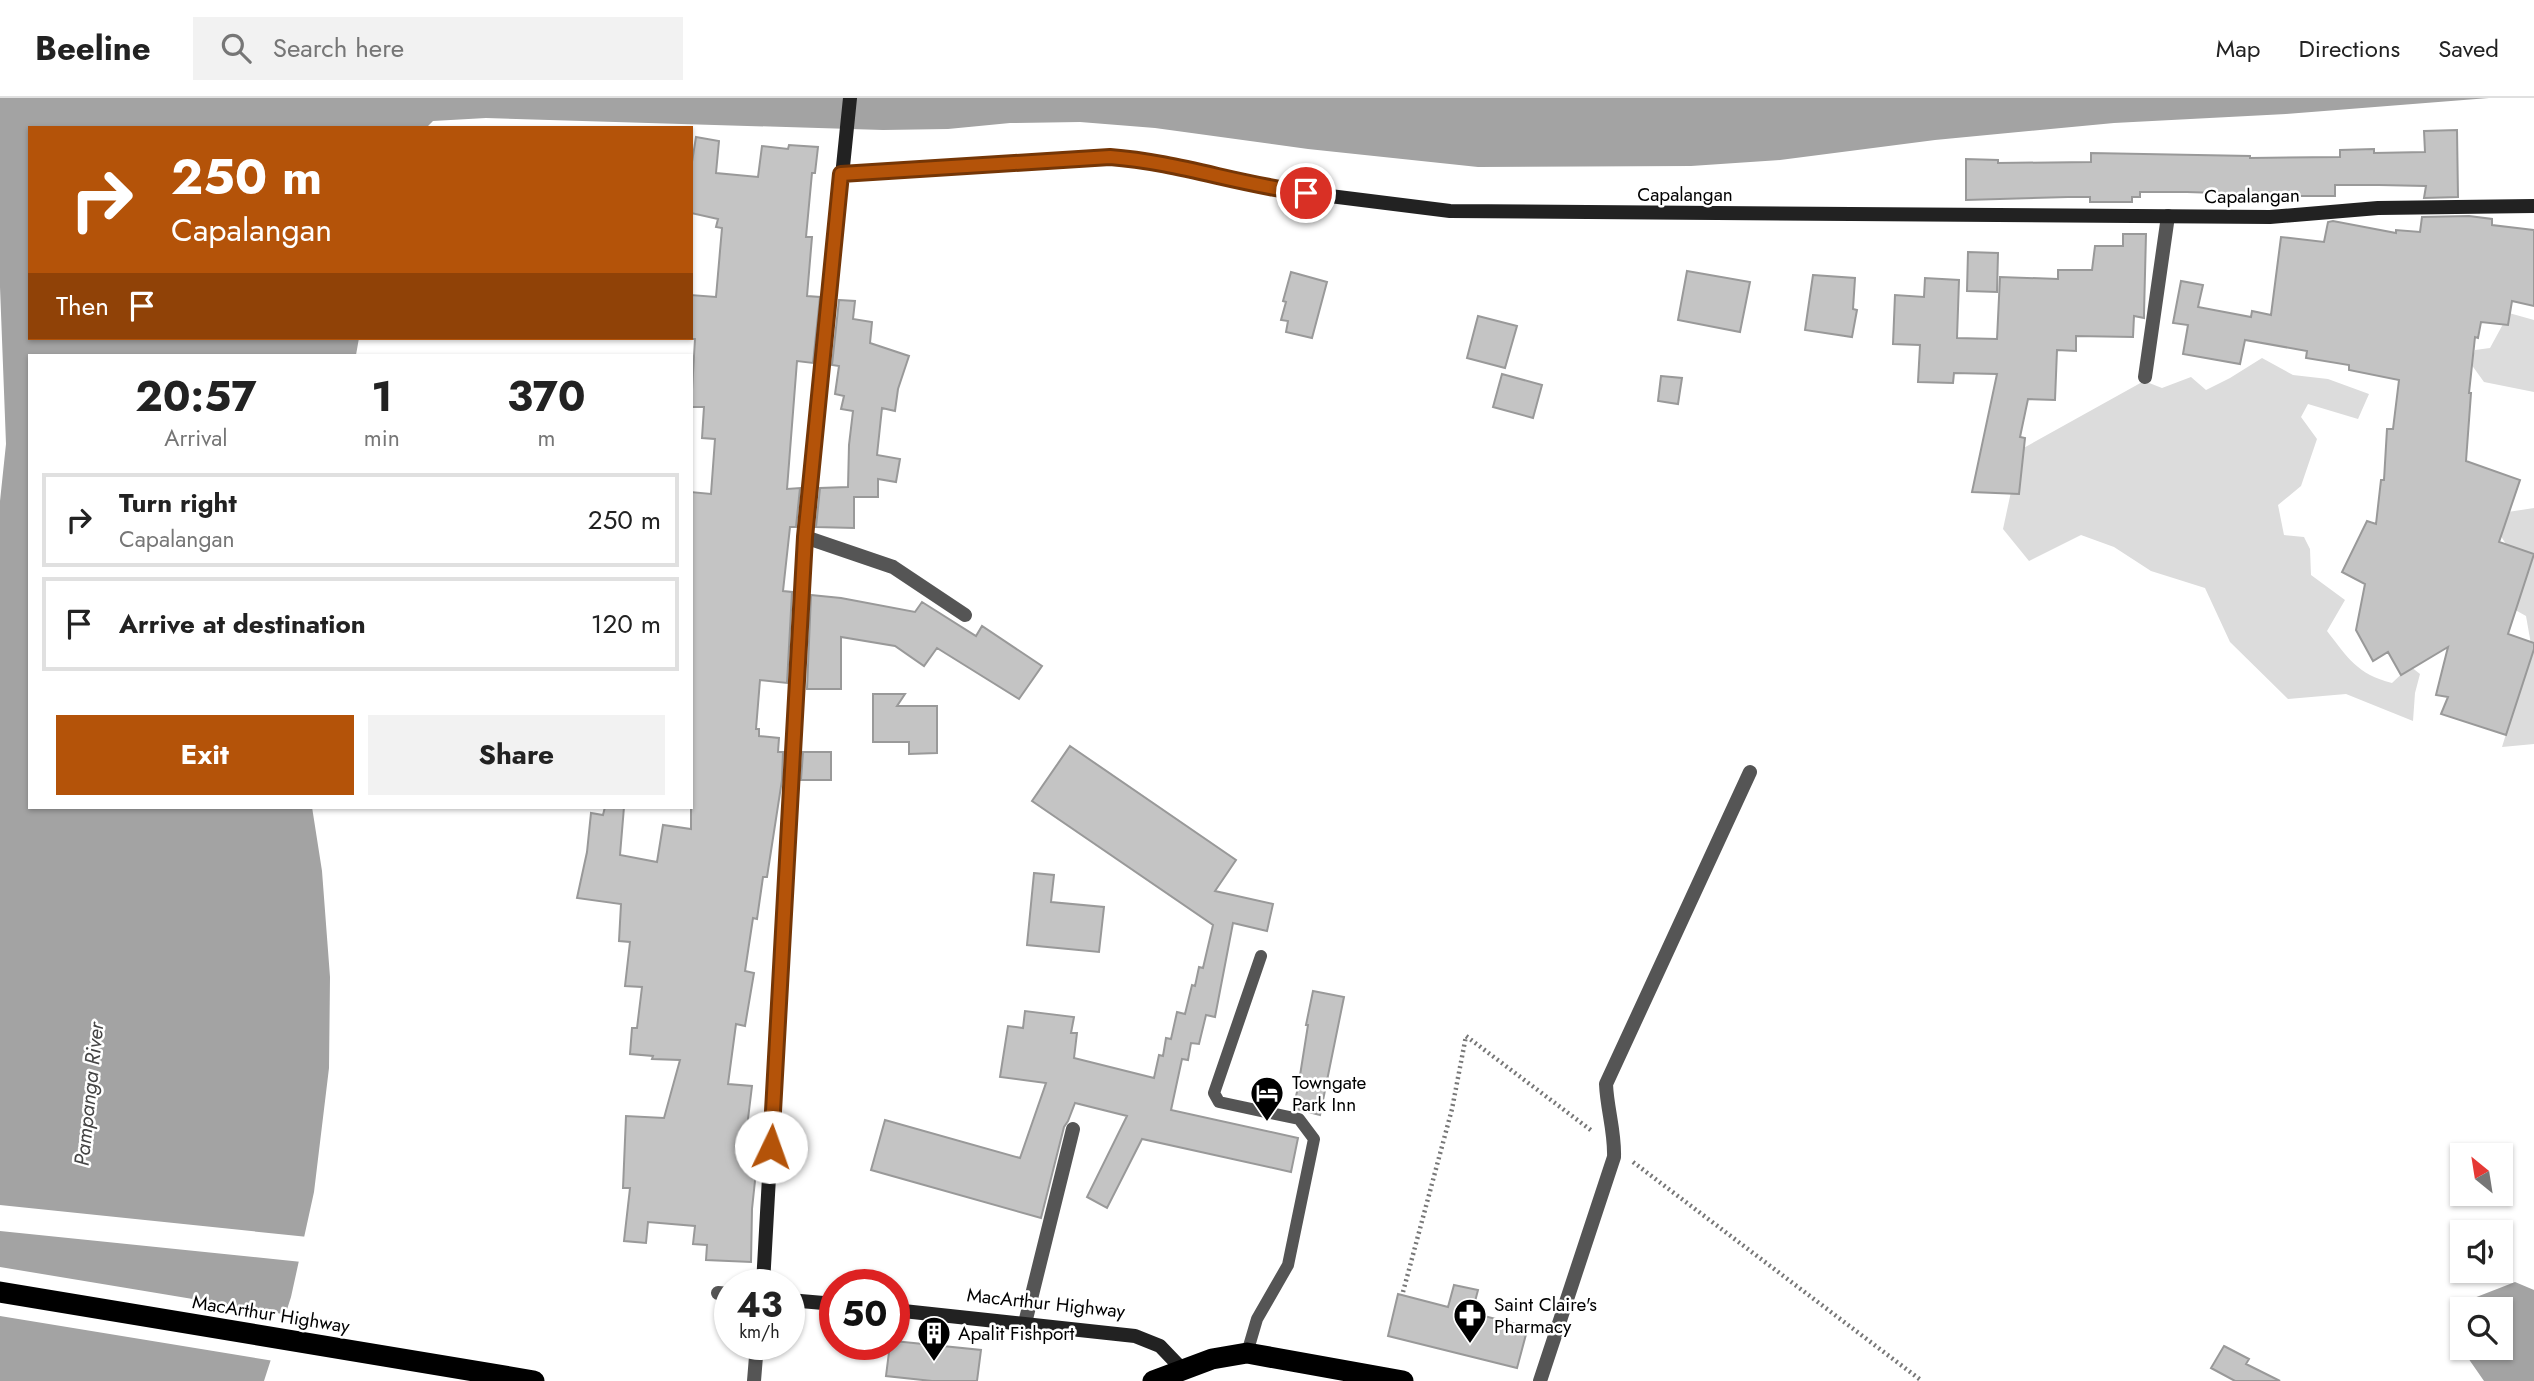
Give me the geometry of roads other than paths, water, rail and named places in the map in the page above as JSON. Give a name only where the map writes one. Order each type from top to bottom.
[{"type":"highway","name":"MacArthur Highway","points":[[0,1292],[534,1381]]},
{"type":"highway","points":[[1153,1381],[1212,1359],[1247,1353],[1403,1381]]},
{"type":"street","points":[[764,1269],[805,537],[850,98]]},
{"type":"street","name":"Capalangan","points":[[841,174],[1110,157],[1146,160],[1283,190],[1450,211],[2270,217],[2378,208],[2534,206]]},
{"type":"street","points":[[2145,377],[2168,216]]},
{"type":"street","points":[[805,537],[893,567],[965,615]]},
{"type":"street","points":[[1540,1381],[1614,1157],[1615,1138],[1606,1084],[1751,772]]},
{"type":"street","points":[[1025,1323],[1073,1129]]},
{"type":"street","name":"MacArthur Highway","points":[[910,1312],[1135,1336],[1160,1346],[1182,1369]]},
{"type":"street","points":[[754,1381],[756,1360]]},
{"type":"lane","points":[[1247,1353],[1256,1319],[1288,1265],[1314,1139],[1300,1119],[1219,1102],[1215,1097],[1214,1093],[1261,956]]},
{"type":"water","name":"Pampanga River","points":[[0,98],[2489,98],[2286,114],[2114,123],[1935,140],[1780,160],[1691,166],[1478,167],[1308,149],[1155,128],[1080,122],[883,130],[486,118],[433,121],[428,126],[28,126],[28,340],[359,340],[356,354],[28,354],[28,809],[312,809],[322,871],[330,977],[329,1068],[314,1192],[291,1297],[264,1381],[0,1381],[0,501],[6,444],[0,287]]},
{"type":"water","points":[[2515,1282],[2534,1290],[2534,1381],[2484,1381],[2469,1360],[2513,1360],[2513,1297],[2476,1297]]},
{"type":"place","name":"Towngate Park Inn","points":[[1267,1123]]},
{"type":"place","name":"Saint Claire's Pharmacy","points":[[1470,1345]]},
{"type":"place","name":"Apalit Fishport","points":[[934,1363]]}]
